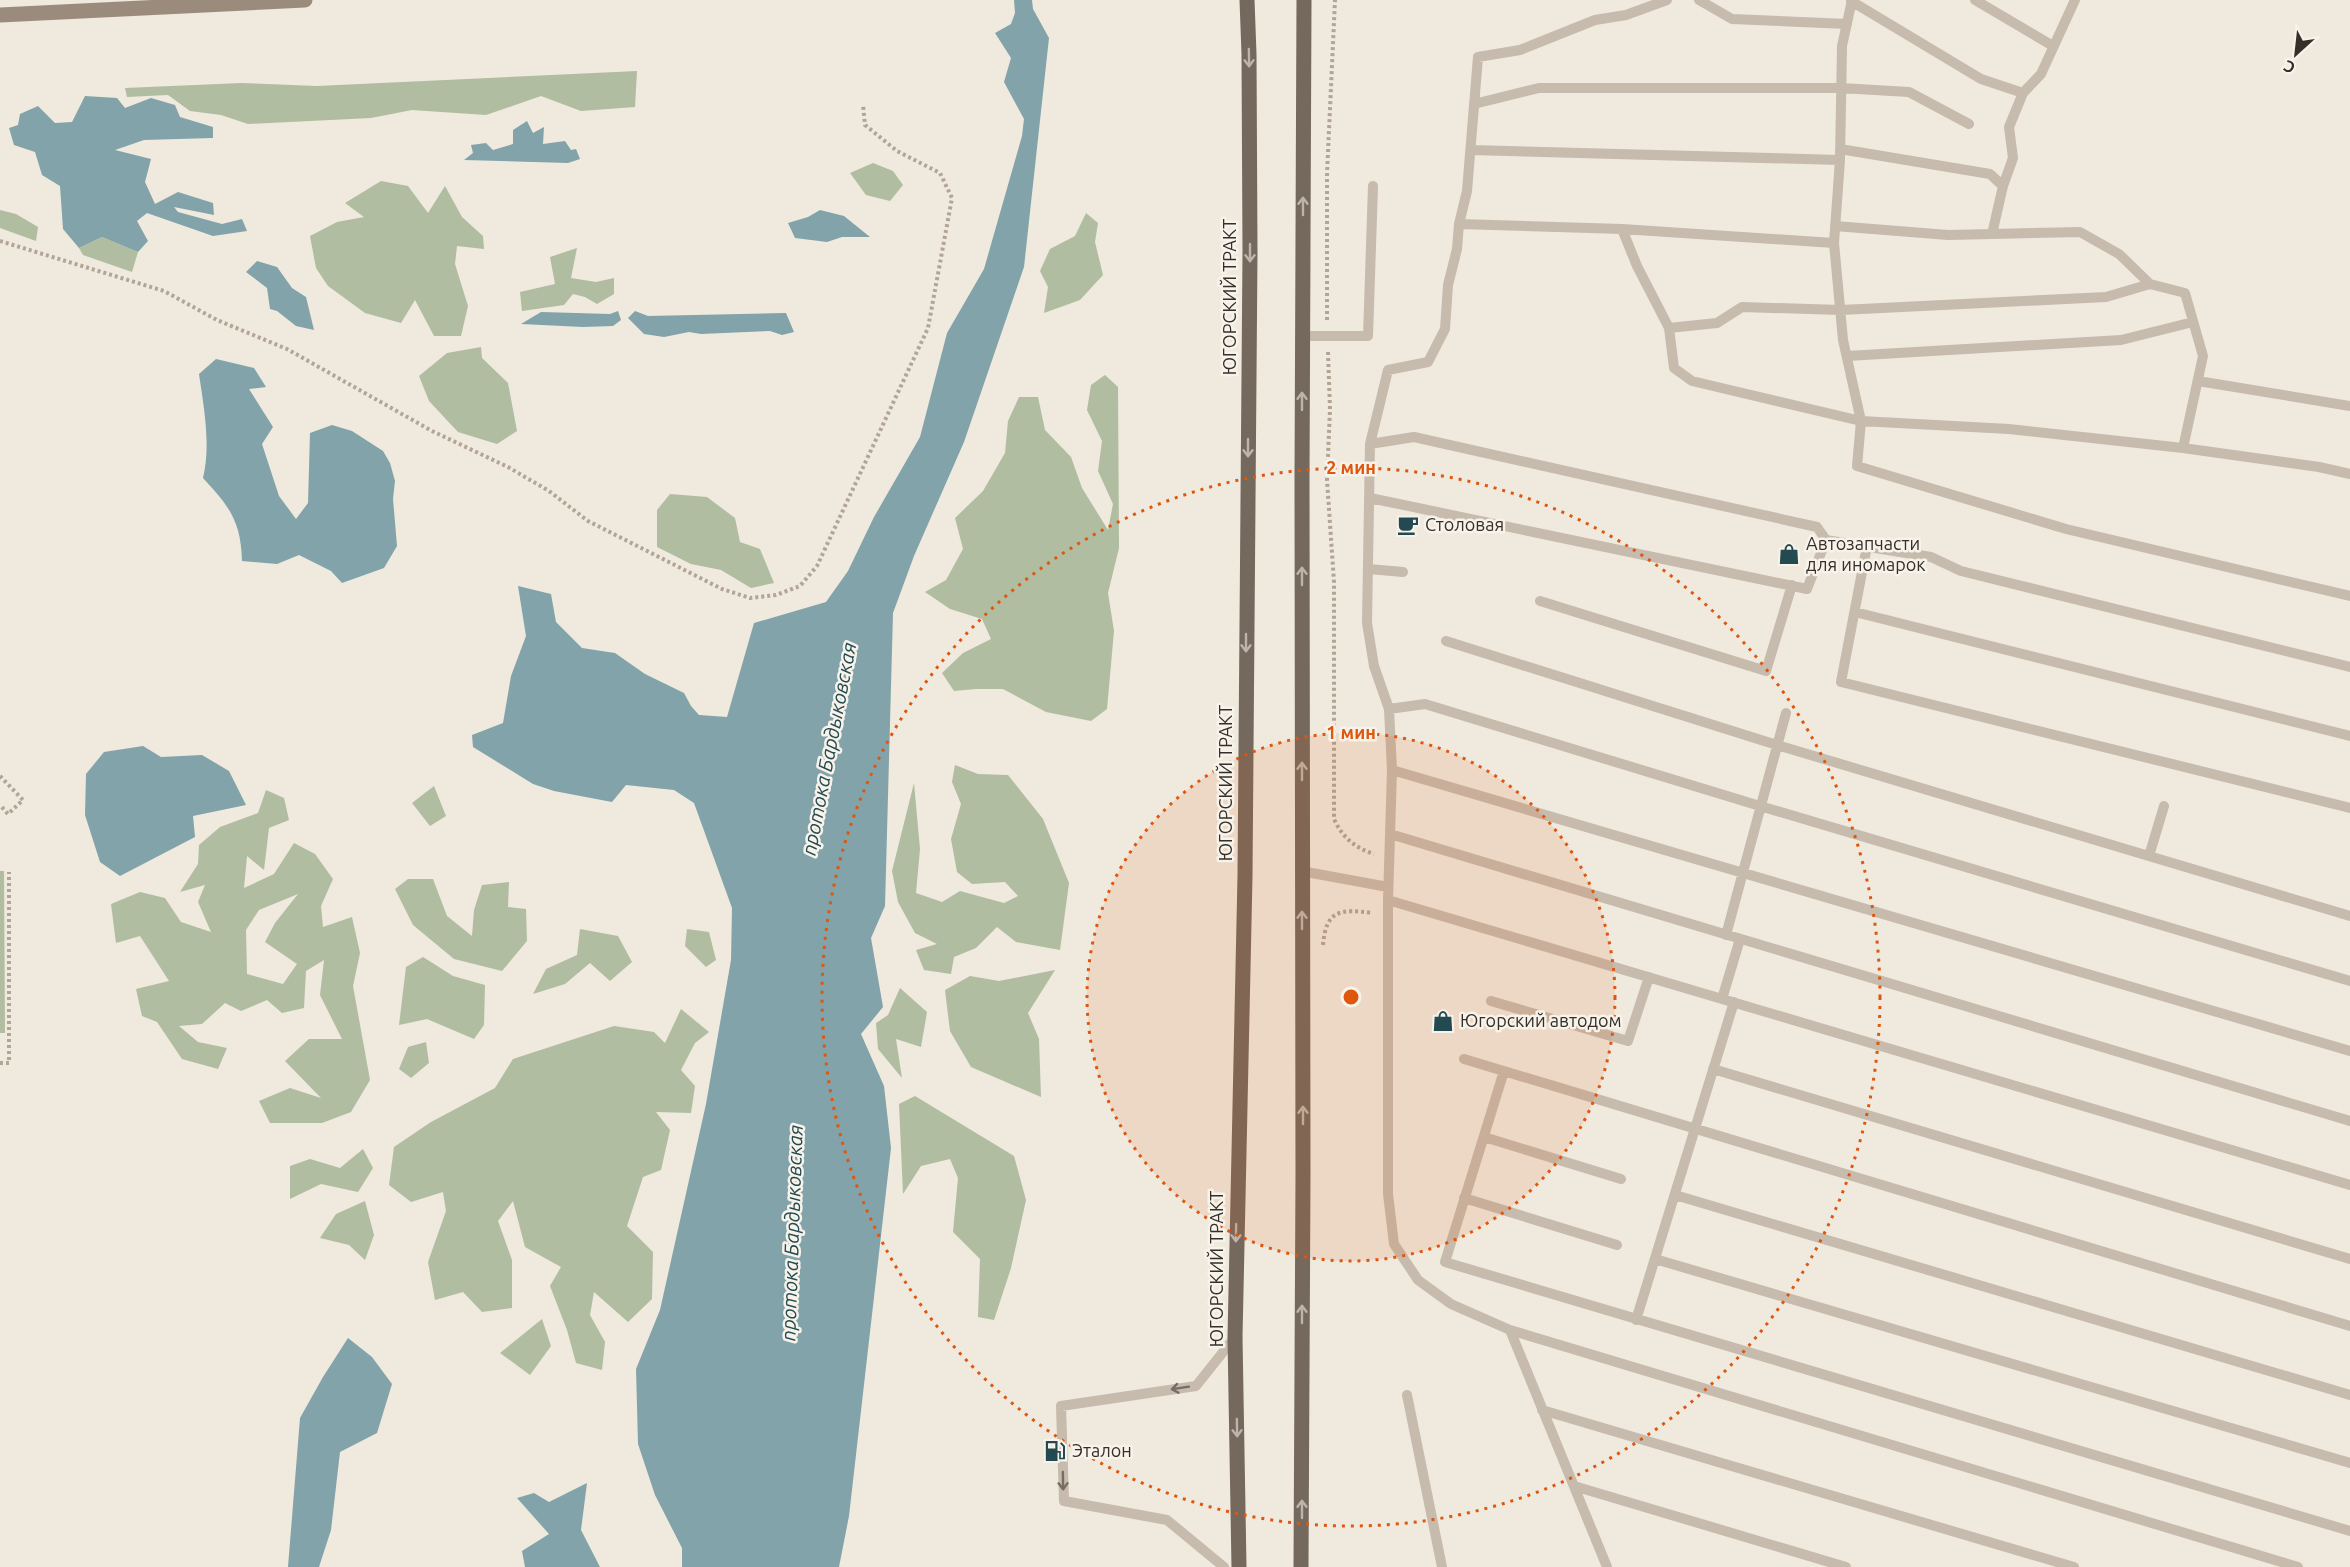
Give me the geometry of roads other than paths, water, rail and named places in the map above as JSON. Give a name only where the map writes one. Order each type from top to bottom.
[{"type":"main road","points":[[0,15],[305,0]]},
{"type":"main road","name":"ЮГОРСКИЙ ТРАКТ","points":[[1239,1567],[1235,1336],[1245,864],[1250,263],[1250,54],[1247,0]]},
{"type":"main road","points":[[1301,1567],[1304,0]]},
{"type":"lane","points":[[1667,0],[1626,15],[1595,20],[1520,50],[1478,57],[1467,191],[1448,285],[1445,328],[1428,362],[1388,370],[1370,444],[1367,623],[1374,666],[1389,709],[1392,770],[1388,900],[1388,1194],[1394,1244],[1418,1280],[1451,1304],[1509,1330],[2298,1567]]},
{"type":"lane","points":[[1699,0],[1732,19],[1847,24]]},
{"type":"lane","points":[[1975,0],[2053,46]]},
{"type":"lane","points":[[1992,234],[2003,186],[2013,158],[2010,127],[2023,93],[2041,74],[2075,0]]},
{"type":"lane","points":[[2023,93],[1981,79],[1851,1],[1842,46],[1840,155],[1834,243],[1847,356],[1861,421],[1857,466],[2066,529],[2350,596]]},
{"type":"lane","points":[[1474,104],[1539,88],[1841,88],[1909,92],[1969,124]]},
{"type":"lane","points":[[1471,150],[1840,155],[1990,174],[2003,186]]},
{"type":"lane","points":[[1302,336],[1368,336],[1373,186]]},
{"type":"lane","points":[[1459,224],[1622,229],[1834,243]]},
{"type":"lane","points":[[1835,226],[1948,235],[2080,232],[2119,254],[2150,284],[2185,293],[2203,356],[2183,448]]},
{"type":"lane","points":[[1622,229],[1637,266],[1669,328],[1674,368],[1692,381],[1861,421],[2009,429],[2183,448],[2319,467],[2350,474]]},
{"type":"lane","points":[[1669,328],[1717,323],[1742,307],[1841,310],[2106,297],[2150,284]]},
{"type":"lane","points":[[1847,356],[2121,340],[2193,322]]},
{"type":"lane","points":[[2198,381],[2350,406]]},
{"type":"lane","points":[[1370,444],[1414,437],[1817,526],[1826,540],[1931,557],[1961,571],[2350,667]]},
{"type":"lane","points":[[1370,498],[1807,589],[1826,540]]},
{"type":"lane","points":[[1867,546],[1841,682],[2350,808]]},
{"type":"lane","points":[[1369,569],[1403,572]]},
{"type":"lane","points":[[1540,601],[1766,671],[1792,585]]},
{"type":"lane","points":[[1855,612],[2350,735]]},
{"type":"lane","points":[[1446,641],[1777,745],[2350,916]]},
{"type":"lane","points":[[1389,709],[1425,704],[2350,981]]},
{"type":"lane","points":[[1726,935],[1786,713]]},
{"type":"lane","points":[[1392,770],[2350,1051]]},
{"type":"lane","points":[[2149,856],[2164,806]]},
{"type":"lane","points":[[1390,834],[2350,1121]]},
{"type":"lane","points":[[1301,871],[1389,887]]},
{"type":"lane","points":[[1388,900],[2350,1185]]},
{"type":"lane","points":[[1722,999],[1740,939]]},
{"type":"lane","points":[[1491,1001],[1628,1041],[1649,977]]},
{"type":"lane","points":[[1636,1320],[1734,1002]]},
{"type":"lane","points":[[1464,1059],[2350,1326]]},
{"type":"lane","points":[[1713,1069],[2350,1259]]},
{"type":"lane","points":[[1504,1071],[1445,1262],[2350,1532]]},
{"type":"lane","points":[[1484,1137],[1621,1179]]},
{"type":"lane","points":[[1675,1195],[2350,1395]]},
{"type":"lane","points":[[1464,1198],[1617,1245]]},
{"type":"lane","points":[[1655,1259],[2350,1463]]},
{"type":"lane","points":[[1509,1330],[1608,1566]]},
{"type":"lane","points":[[1224,1567],[1167,1520],[1064,1501],[1061,1406],[1196,1386],[1235,1336]]},
{"type":"lane","points":[[1407,1395],[1442,1567]]},
{"type":"lane","points":[[1542,1410],[2074,1567]]},
{"type":"lane","points":[[1574,1486],[1846,1567]]},
{"type":"water","name":"протока Бардыковская","points":[[1014,0],[1032,0],[1033,9],[1049,38],[1024,267],[964,442],[914,556],[893,613],[885,906],[871,938],[883,1007],[861,1034],[884,1086],[891,1148],[849,1516],[839,1567],[682,1567],[682,1548],[655,1495],[638,1444],[636,1369],[660,1310],[706,1104],[731,960],[732,908],[694,803],[674,790],[626,785],[612,802],[554,791],[533,784],[473,747],[472,735],[503,723],[511,676],[526,636],[518,586],[551,594],[556,622],[582,648],[615,653],[645,674],[684,693],[699,715],[727,717],[754,623],[826,602],[848,571],[874,517],[920,437],[947,333],[984,269],[1022,136],[1024,119],[1004,82],[1011,58],[995,33],[1011,24],[1015,13]]},
{"type":"water","points":[[85,96],[117,98],[125,108],[151,98],[175,105],[180,117],[213,127],[213,138],[144,140],[115,150],[151,159],[145,182],[155,204],[178,192],[213,203],[214,215],[174,207],[178,212],[222,224],[242,219],[247,231],[213,236],[147,213],[137,221],[148,241],[138,252],[102,237],[79,248],[63,229],[60,186],[42,175],[35,152],[14,145],[9,128],[18,125],[20,114],[38,106],[55,123],[72,122]]},
{"type":"water","points":[[527,121],[533,133],[544,127],[543,144],[565,141],[571,150],[576,149],[580,159],[568,163],[464,160],[473,153],[471,145],[486,143],[493,150],[513,144],[513,130]]},
{"type":"water","points":[[820,210],[844,216],[870,237],[842,237],[827,242],[795,238],[788,223],[808,217]]},
{"type":"water","points":[[257,261],[277,267],[292,288],[306,297],[314,330],[296,326],[277,311],[270,309],[267,288],[246,272]]},
{"type":"water","points":[[618,311],[621,320],[613,326],[521,324],[541,312],[610,314]]},
{"type":"water","points":[[635,311],[648,316],[786,313],[794,332],[782,335],[770,331],[701,334],[689,332],[664,337],[644,334],[628,318]]},
{"type":"water","points":[[216,359],[254,368],[266,387],[249,389],[273,427],[262,444],[279,496],[296,519],[308,503],[310,433],[332,425],[352,431],[383,451],[390,463],[395,481],[393,499],[397,546],[384,568],[342,583],[331,571],[299,555],[277,564],[242,561],[239,535],[232,515],[203,478],[207,440],[199,374]]},
{"type":"water","points":[[143,746],[161,757],[202,755],[229,771],[246,805],[193,816],[195,837],[120,876],[100,862],[85,815],[86,774],[104,752]]},
{"type":"water","points":[[348,1338],[372,1357],[392,1384],[377,1433],[340,1452],[331,1530],[319,1567],[288,1567],[300,1418]]},
{"type":"water","points":[[587,1483],[581,1530],[600,1567],[525,1567],[522,1551],[549,1534],[517,1498],[534,1493],[549,1502]]},
{"type":"place","name":"Столовая","points":[[1408,525]]},
{"type":"place","name":"Автозапчасти для иномарок","points":[[1789,554]]},
{"type":"place","name":"Югорский автодом","points":[[1443,1021]]},
{"type":"place","name":"Эталон","points":[[1055,1451]]}]
